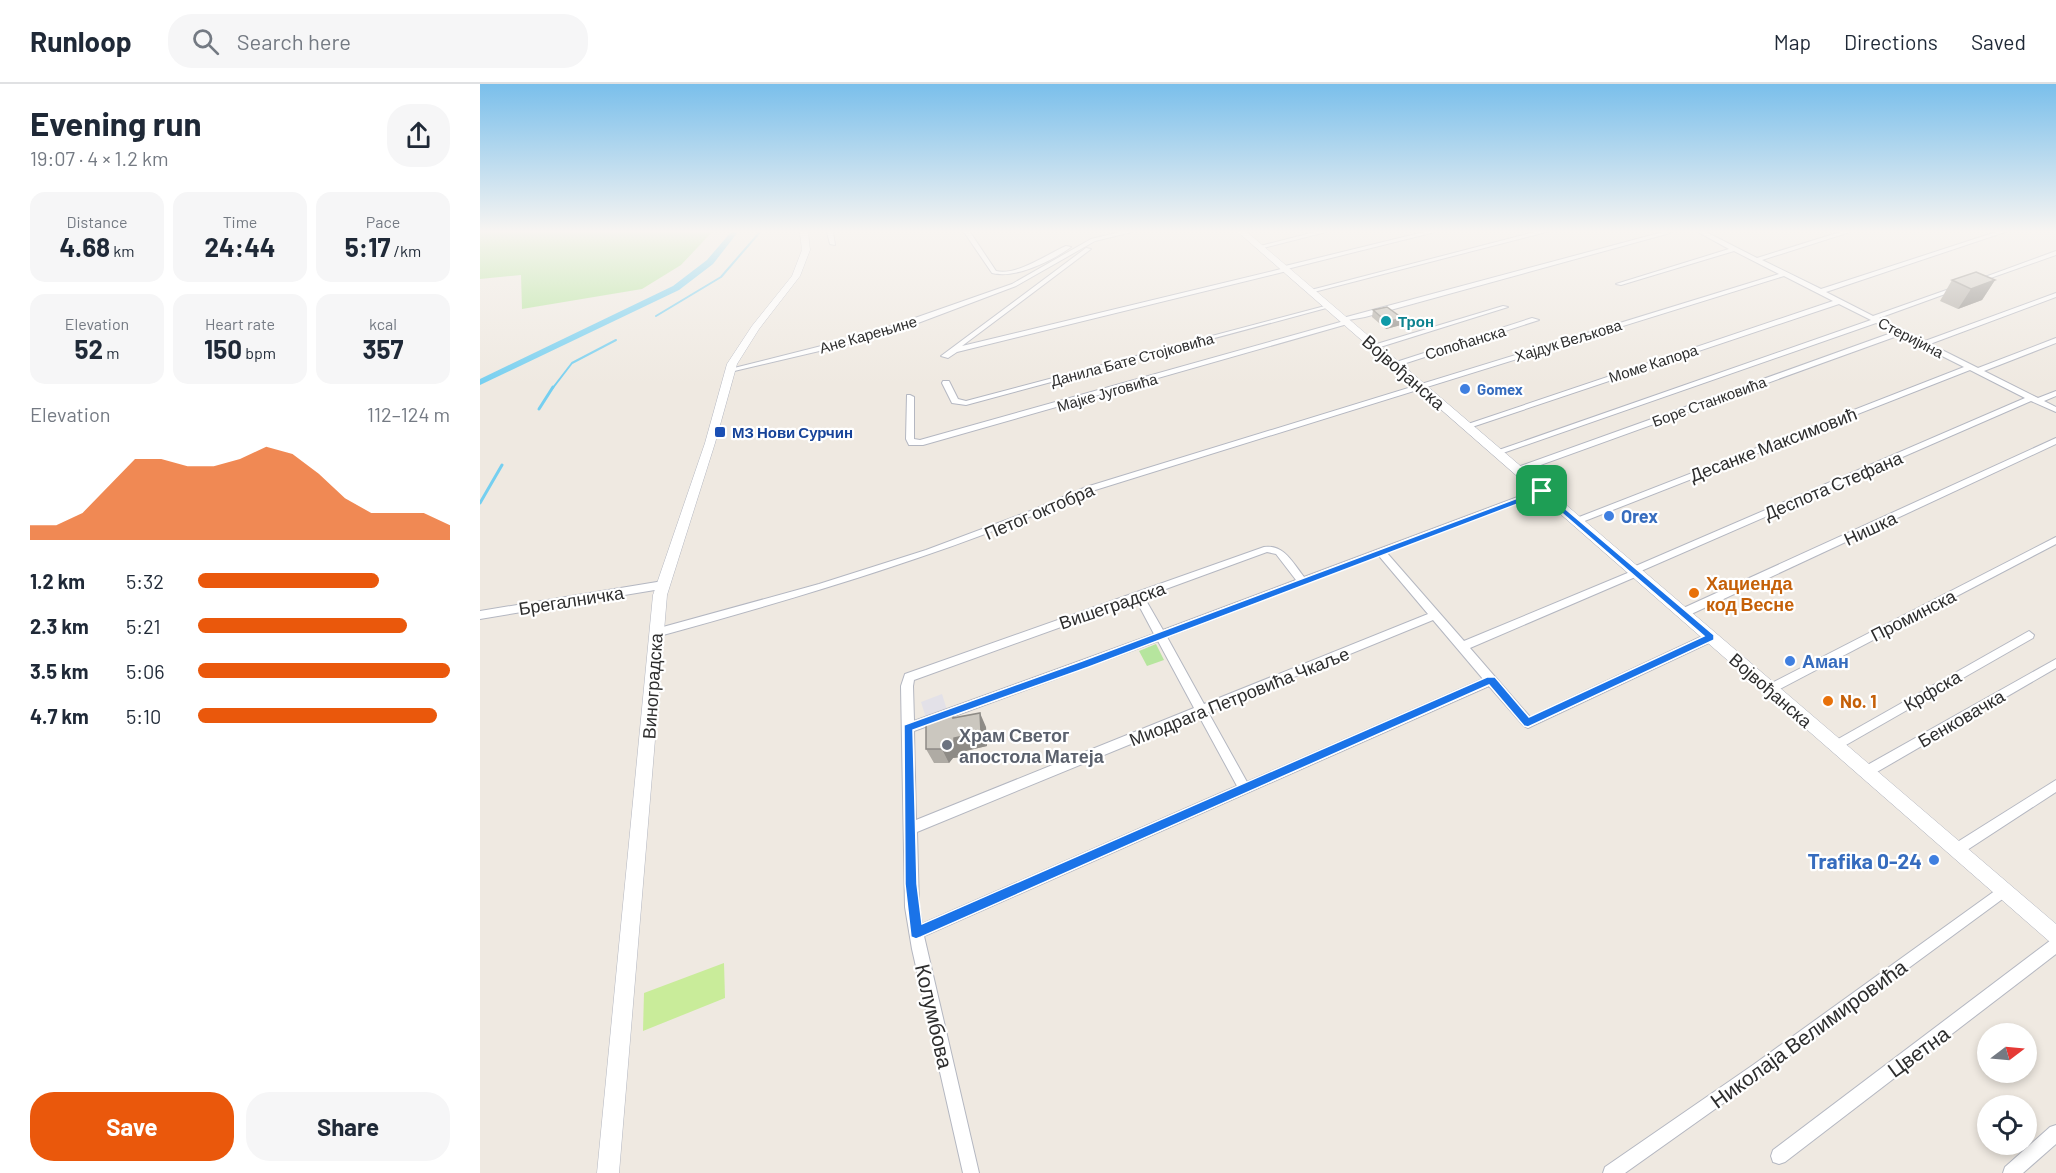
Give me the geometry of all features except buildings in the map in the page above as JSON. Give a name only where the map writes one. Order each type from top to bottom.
[{"type":"street","name":"Виноградска","points":[[608,1173],[656,633],[663,585],[710,443],[730,370],[755,328],[791,283]]},
{"type":"street","name":"Ане Карењине","points":[[730,370],[872,335],[1018,283]]},
{"type":"street","name":"Ане Карењине","points":[[945,356],[1042,283]]},
{"type":"street","points":[[954,350],[1228,283]]},
{"type":"street","name":"Војвођанска","points":[[1300,283],[2056,936]]},
{"type":"street","points":[[1310,291],[1342,283]]},
{"type":"street","points":[[1346,322],[1485,283]]},
{"type":"street","points":[[1619,284],[1623,283]]},
{"type":"street","name":"Хајдук Вељкова","points":[[1420,386],[1756,283]]},
{"type":"street","name":"Стеријина","points":[[1803,283],[2056,410]]},
{"type":"street","points":[[1821,292],[1849,283]]},
{"type":"street","points":[[1497,452],[1974,283]]},
{"type":"street","points":[[1924,344],[2056,295]]},
{"type":"street","name":"Моме Капора","points":[[1466,426],[1840,302]]},
{"type":"street","name":"Данила Бате Стојковића","points":[[946,383],[958,403],[966,403],[1327,307]]},
{"type":"street","points":[[1374,346],[1505,307]]},
{"type":"street","name":"Сопоћанска","points":[[1394,363],[1535,320]]},
{"type":"street","name":"Мајке Југовића","points":[[910,397],[910,439],[912,443],[920,443],[1346,322]]},
{"type":"street","name":"Боре Станковића","points":[[1518,470],[1900,332]]},
{"type":"street","name":"Десанке Максимовић","points":[[1577,521],[1974,369],[2056,340]]},
{"type":"street","name":"Петог октобра","points":[[656,633],[938,551],[1007,525],[1089,489],[1420,386]]},
{"type":"street","name":"Деспота Стефана","points":[[1635,572],[2034,400],[2056,393]]},
{"type":"street","name":"Нишка","points":[[1683,613],[2056,441]]},
{"type":"street","points":[[908,728],[1162,635],[1542,491]]},
{"type":"street","name":"Проминска","points":[[1770,689],[2056,540]]},
{"type":"street","name":"Вишеградска","points":[[909,677],[1271,549],[1279,552],[1302,581]]},
{"type":"street","points":[[1380,551],[1528,723],[1711,637]]},
{"type":"street","points":[[1463,646],[1635,572]]},
{"type":"street","name":"Брегалничка","points":[[480,615],[663,585]]},
{"type":"street","points":[[1139,596],[1204,711],[1244,788]]},
{"type":"street","name":"Миодрага Петровића Чкаље","points":[[909,829],[1204,711],[1435,615]]},
{"type":"street","name":"Крфска","points":[[1836,746],[2029,635]]},
{"type":"street","name":"Бенковачка","points":[[1866,772],[2056,663]]},
{"type":"street","name":"Колумбова","points":[[909,677],[907,686],[909,829],[916,933],[971,1173]]},
{"type":"street","points":[[916,933],[1491,680]]},
{"type":"street","points":[[1956,850],[2056,785]]},
{"type":"street","name":"Николаја Велимировића","points":[[1611,1173],[1758,1070],[2003,891]]},
{"type":"street","name":"Цветна","points":[[1779,1156],[1958,1022],[2056,945]]},
{"type":"street","points":[[2011,1173],[2056,1133]]},
{"type":"shaded area","points":[[942,694],[947,710],[926,718],[921,702]]},
{"type":"green space","points":[[521,283],[652,283],[642,289],[522,309]]},
{"type":"green space","points":[[1156,644],[1164,660],[1147,666],[1139,651]]},
{"type":"green space","points":[[724,963],[725,998],[643,1031],[644,993]]},
{"type":"waterway","points":[[480,382],[683,283]]},
{"type":"waterway","points":[[656,316],[711,283]]},
{"type":"waterway","points":[[552,389],[572,363],[616,340]]},
{"type":"waterway","points":[[539,409],[553,387]]},
{"type":"waterway","points":[[480,503],[502,465]]},
{"type":"place","name":"Трон","points":[[1386,321]]},
{"type":"place","name":"Gomex","points":[[1465,389]]},
{"type":"place","name":"МЗ Нови Сурчин","points":[[720,432]]},
{"type":"place","name":"Orex","points":[[1609,516]]},
{"type":"place","name":"Хациенда код Весне","points":[[1694,593]]},
{"type":"place","name":"Аман","points":[[1790,661]]},
{"type":"place","name":"No. 1","points":[[1828,701]]},
{"type":"place","name":"Храм Светог апостола Матеја","points":[[947,745]]},
{"type":"place","name":"Trafika 0-24","points":[[1934,860]]},
{"type":"route","points":[[1542,491],[1711,637],[1528,723],[1491,680],[916,933],[911,884],[908,728],[1085,664],[1542,491]]}]
